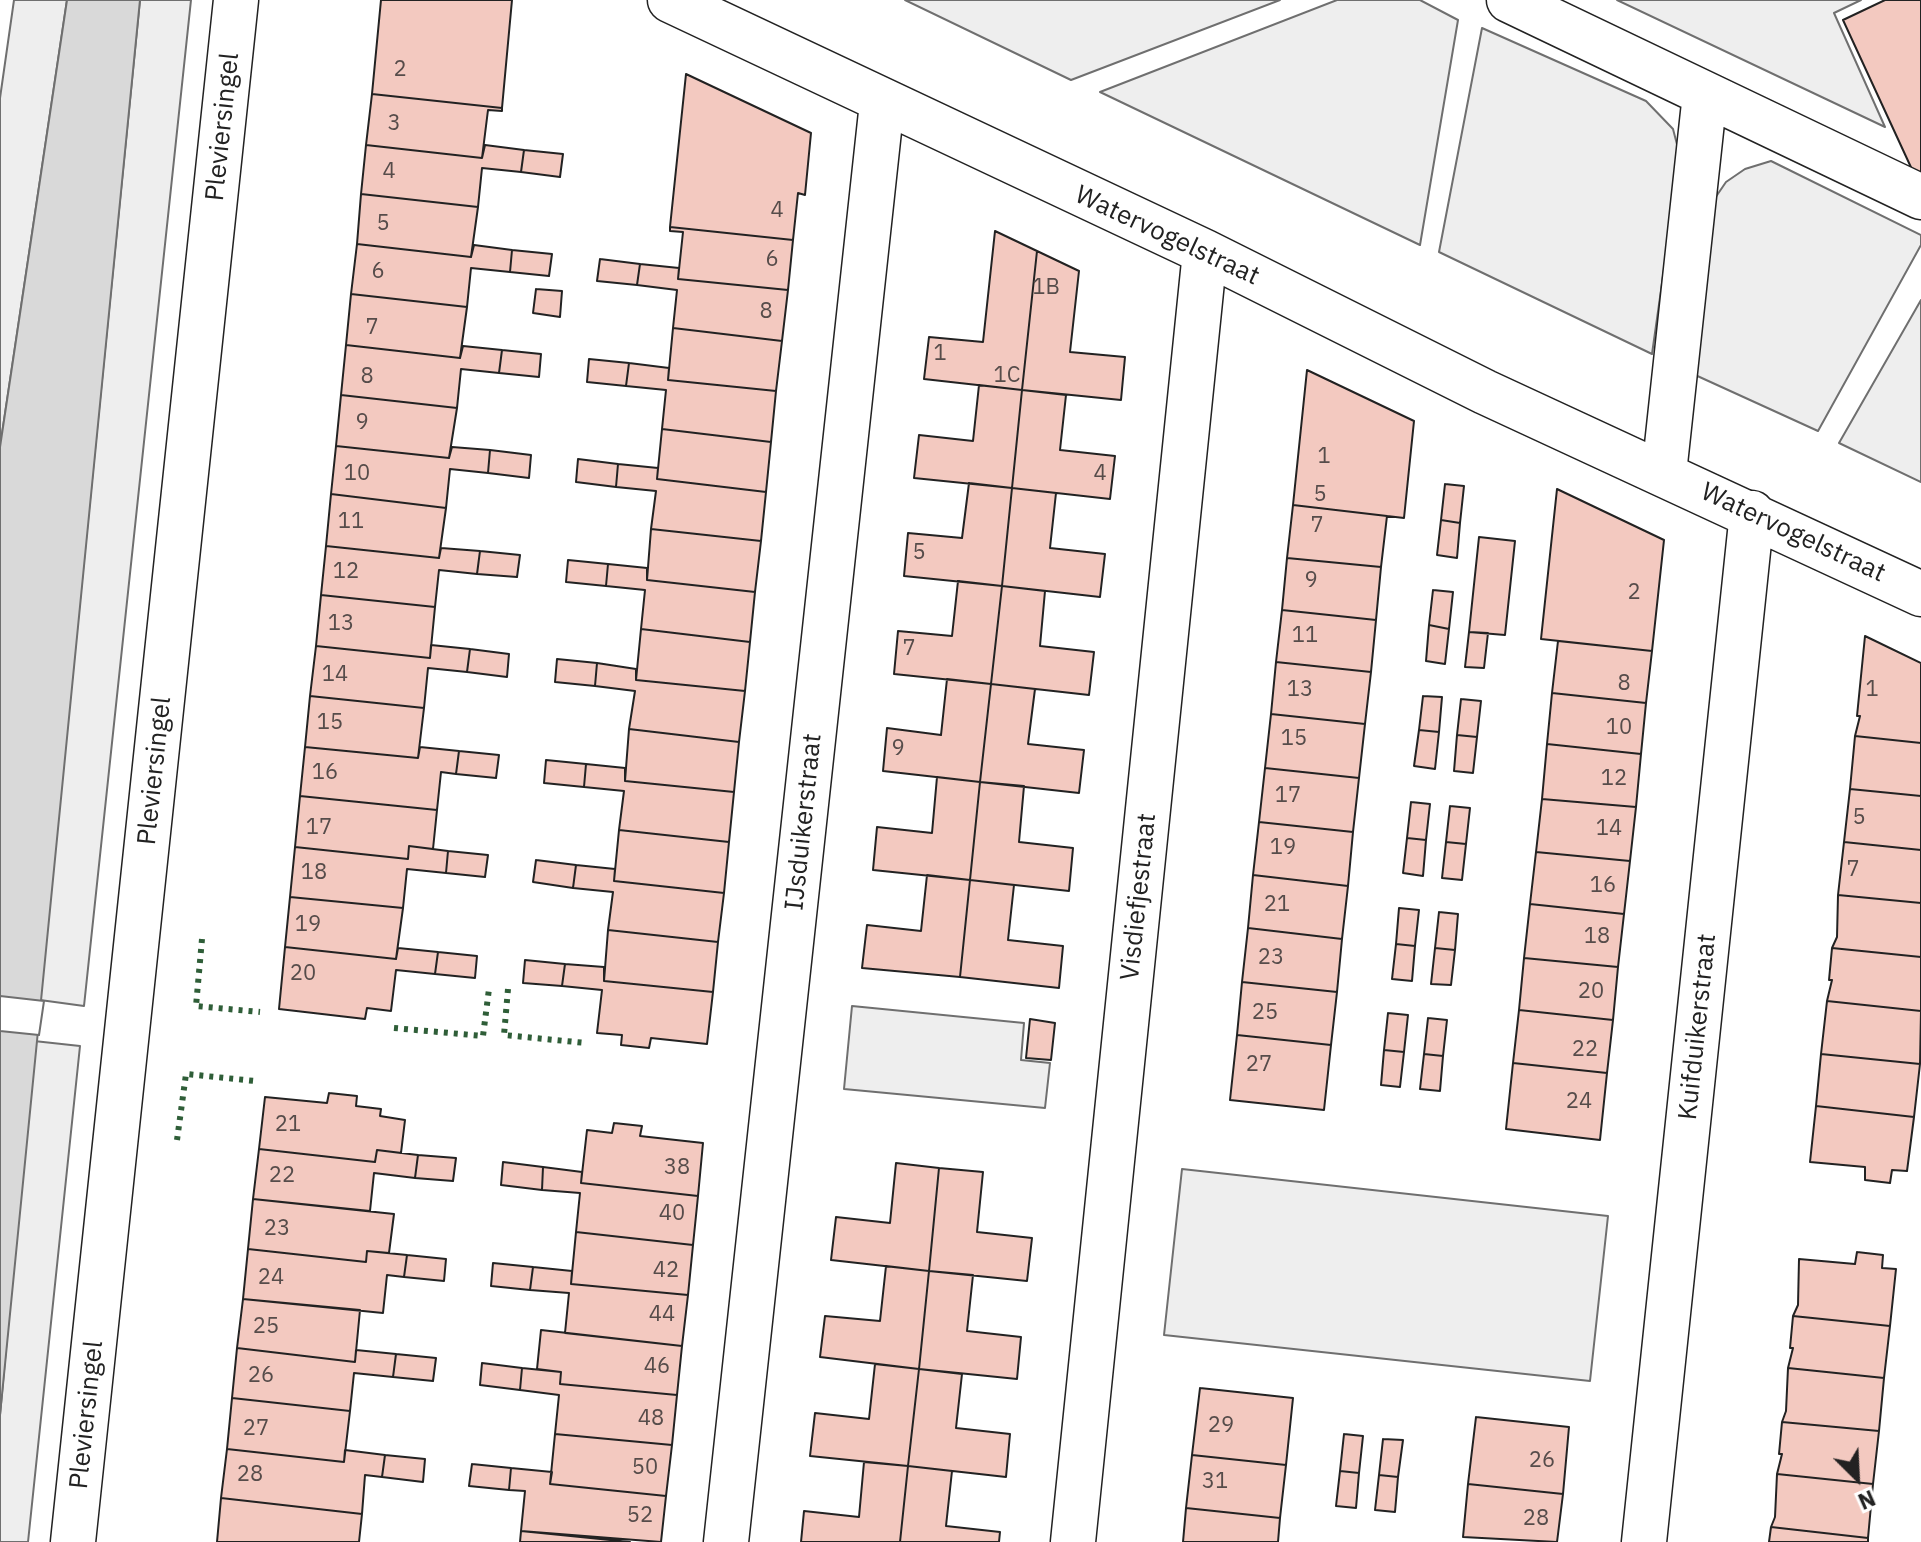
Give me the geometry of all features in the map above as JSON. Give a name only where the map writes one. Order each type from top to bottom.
[{"type":"street","name":"Pleviersingel","points":[[73,1542],[236,0]]},
{"type":"street","name":"Watervogelstraat","points":[[670,0],[882,103],[1205,252],[1485,392],[1752,513],[1921,594]]},
{"type":"street","points":[[1509,0],[1921,197]]},
{"type":"street","points":[[1664,473],[1705,94]]},
{"type":"street","name":"IJsduikerstraat","points":[[726,1542],[882,103]]},
{"type":"street","name":"Visdiefjestraat","points":[[1073,1542],[1205,252]]},
{"type":"street","name":"Kuifduikerstraat","points":[[1644,1542],[1752,513]]},
{"type":"shaded area","points":[[14,0],[67,0],[0,447],[0,98]]},
{"type":"shaded area","points":[[67,0],[140,0],[0,1415],[0,447]]},
{"type":"shaded area","points":[[140,0],[191,0],[84,1006],[40,1000]]},
{"type":"shaded area","points":[[905,0],[1280,0],[1071,80]]},
{"type":"shaded area","points":[[1337,0],[1420,0],[1458,20],[1420,245],[1100,92]]},
{"type":"shaded area","points":[[1617,0],[1861,0],[1834,13],[1885,127]]},
{"type":"shaded area","points":[[1482,28],[1646,101],[1673,129],[1680,156],[1652,354],[1439,252]]},
{"type":"shaded area","points":[[1771,161],[1921,235],[1921,245],[1818,431],[1693,374],[1713,201],[1726,182],[1745,169]]},
{"type":"shaded area","points":[[1921,300],[1921,482],[1839,443]]},
{"type":"shaded area","points":[[852,1006],[1024,1023],[1021,1060],[1050,1063],[1045,1108],[844,1089]]},
{"type":"shaded area","points":[[34,1041],[80,1046],[28,1542],[0,1542],[0,1415]]},
{"type":"shaded area","points":[[1182,1169],[1608,1216],[1590,1381],[1164,1335]]},
{"type":"pier","points":[[0,996],[44,1001],[39,1035],[0,1031]]},
{"type":"building","points":[[381,0],[512,0],[502,108],[372,94]]},
{"type":"building","points":[[1885,0],[1921,0],[1921,189],[1843,20]]},
{"type":"building","points":[[686,74],[811,133],[805,195],[798,193],[793,240],[670,227]]},
{"type":"building","points":[[372,94],[502,108],[502,111],[488,110],[482,158],[366,145]]},
{"type":"building","points":[[366,145],[482,158],[485,145],[524,150],[521,172],[482,168],[478,207],[361,194]]},
{"type":"building","points":[[524,150],[563,154],[560,177],[521,172]]},
{"type":"building","points":[[361,194],[478,207],[471,257],[357,244]]},
{"type":"building","points":[[670,227],[793,240],[788,290],[678,279],[683,232],[670,231]]},
{"type":"building","points":[[995,231],[1037,251],[1022,390],[924,379],[929,337],[983,342]]},
{"type":"building","points":[[357,244],[471,257],[474,245],[512,250],[510,272],[471,268],[467,307],[351,294]]},
{"type":"building","points":[[512,250],[552,254],[549,276],[510,272]]},
{"type":"building","points":[[1037,251],[1079,271],[1070,352],[1125,357],[1121,400],[1022,390]]},
{"type":"building","points":[[600,259],[640,264],[637,285],[597,281]]},
{"type":"building","points":[[640,264],[679,268],[678,279],[788,290],[782,341],[673,328],[677,290],[637,285]]},
{"type":"building","points":[[536,289],[562,291],[560,317],[533,313]]},
{"type":"building","points":[[351,294],[467,307],[460,358],[346,345]]},
{"type":"building","points":[[673,328],[782,341],[776,391],[668,380]]},
{"type":"building","points":[[346,345],[460,358],[463,346],[502,350],[499,373],[461,369],[457,408],[341,395]]},
{"type":"building","points":[[502,350],[541,354],[539,377],[499,373]]},
{"type":"building","points":[[589,359],[629,363],[626,386],[587,382]]},
{"type":"building","points":[[629,363],[669,368],[668,380],[776,391],[771,442],[662,429],[666,390],[626,386]]},
{"type":"building","points":[[1307,370],[1414,421],[1404,518],[1293,505]]},
{"type":"building","points":[[979,385],[1022,390],[1012,488],[914,478],[919,435],[973,441]]},
{"type":"building","points":[[1022,390],[1066,395],[1060,450],[1115,456],[1110,499],[1012,488]]},
{"type":"building","points":[[341,395],[457,408],[449,458],[336,446]]},
{"type":"building","points":[[662,429],[771,442],[766,492],[657,479]]},
{"type":"building","points":[[336,446],[449,458],[452,447],[490,450],[488,473],[450,469],[446,508],[331,494]]},
{"type":"building","points":[[490,450],[531,455],[529,478],[488,473]]},
{"type":"building","points":[[578,459],[618,464],[616,487],[576,482]]},
{"type":"building","points":[[618,464],[658,468],[657,479],[766,492],[761,541],[651,529],[656,491],[616,487]]},
{"type":"building","points":[[969,483],[1012,488],[1002,586],[904,576],[908,533],[962,538]]},
{"type":"building","points":[[1445,484],[1464,486],[1460,523],[1441,520]]},
{"type":"building","points":[[1012,488],[1056,493],[1050,548],[1105,554],[1100,597],[1002,586]]},
{"type":"building","points":[[1557,489],[1664,540],[1652,651],[1541,639]]},
{"type":"building","points":[[331,494],[446,508],[439,558],[326,546]]},
{"type":"building","points":[[1293,505],[1387,516],[1381,567],[1287,558]]},
{"type":"building","points":[[1441,520],[1460,523],[1457,558],[1437,555]]},
{"type":"building","points":[[651,529],[761,541],[755,592],[647,580]]},
{"type":"building","points":[[1479,537],[1515,541],[1505,635],[1469,632]]},
{"type":"building","points":[[326,546],[439,558],[441,548],[480,551],[477,574],[439,570],[435,607],[321,595]]},
{"type":"building","points":[[480,551],[520,555],[517,577],[477,574]]},
{"type":"building","points":[[1287,558],[1381,567],[1376,620],[1282,610]]},
{"type":"building","points":[[568,560],[608,564],[606,586],[566,582]]},
{"type":"building","points":[[608,564],[647,568],[647,580],[755,592],[750,642],[641,629],[645,590],[606,586]]},
{"type":"building","points":[[958,581],[1002,586],[991,684],[894,674],[898,631],[952,636]]},
{"type":"building","points":[[1002,586],[1045,591],[1040,646],[1094,652],[1089,695],[991,684]]},
{"type":"building","points":[[1433,590],[1453,592],[1449,629],[1429,625]]},
{"type":"building","points":[[321,595],[435,607],[430,658],[316,646]]},
{"type":"building","points":[[1282,610],[1376,620],[1371,672],[1276,662]]},
{"type":"building","points":[[1429,625],[1449,629],[1445,664],[1426,661]]},
{"type":"building","points":[[641,629],[750,642],[745,691],[636,680]]},
{"type":"building","points":[[1469,632],[1488,633],[1484,668],[1465,667]]},
{"type":"building","points":[[1865,636],[1921,663],[1921,743],[1855,736],[1860,716],[1857,716]]},
{"type":"building","points":[[1558,641],[1652,651],[1646,703],[1552,693]]},
{"type":"building","points":[[431,645],[470,649],[467,672],[428,668],[424,708],[310,696],[316,646],[430,658]]},
{"type":"building","points":[[470,649],[509,654],[507,677],[467,672]]},
{"type":"building","points":[[557,659],[597,663],[595,686],[555,682]]},
{"type":"building","points":[[1276,662],[1371,672],[1365,724],[1271,714]]},
{"type":"building","points":[[597,663],[636,669],[636,680],[745,691],[739,742],[629,729],[635,691],[595,686]]},
{"type":"building","points":[[947,679],[991,684],[980,782],[883,771],[887,728],[941,735]]},
{"type":"building","points":[[991,684],[1035,689],[1028,744],[1084,750],[1079,793],[980,782]]},
{"type":"building","points":[[1552,693],[1646,703],[1641,754],[1547,744]]},
{"type":"building","points":[[310,696],[424,708],[418,758],[305,747]]},
{"type":"building","points":[[1423,696],[1442,697],[1439,732],[1419,730]]},
{"type":"building","points":[[1461,699],[1481,701],[1477,737],[1457,735]]},
{"type":"building","points":[[1271,714],[1365,724],[1359,778],[1265,768]]},
{"type":"building","points":[[629,729],[739,742],[734,792],[625,781]]},
{"type":"building","points":[[1419,730],[1439,732],[1435,769],[1414,766]]},
{"type":"building","points":[[1457,735],[1477,737],[1473,773],[1454,771]]},
{"type":"building","points":[[1855,736],[1921,743],[1921,796],[1850,789]]},
{"type":"building","points":[[1547,744],[1641,754],[1636,807],[1542,799]]},
{"type":"building","points":[[305,747],[418,758],[420,747],[459,751],[456,774],[441,772],[437,810],[300,796]]},
{"type":"building","points":[[459,751],[499,755],[496,778],[456,774]]},
{"type":"building","points":[[546,760],[586,764],[584,787],[544,783]]},
{"type":"building","points":[[586,764],[625,768],[625,781],[734,792],[729,842],[619,830],[624,791],[584,787]]},
{"type":"building","points":[[1265,768],[1359,778],[1353,832],[1259,822]]},
{"type":"building","points":[[937,777],[980,782],[970,880],[873,870],[877,827],[932,833]]},
{"type":"building","points":[[980,782],[1024,786],[1019,842],[1073,848],[1069,891],[970,880]]},
{"type":"building","points":[[1850,789],[1921,796],[1921,850],[1844,842]]},
{"type":"building","points":[[300,796],[437,810],[433,849],[409,846],[408,859],[295,847]]},
{"type":"building","points":[[1542,799],[1636,807],[1630,861],[1536,852]]},
{"type":"building","points":[[1411,802],[1430,804],[1426,840],[1407,838]]},
{"type":"building","points":[[1450,806],[1470,808],[1466,844],[1446,842]]},
{"type":"building","points":[[1259,822],[1353,832],[1348,886],[1253,875]]},
{"type":"building","points":[[619,830],[729,842],[724,893],[614,881]]},
{"type":"building","points":[[1407,838],[1426,840],[1423,876],[1403,873]]},
{"type":"building","points":[[1446,842],[1466,844],[1462,880],[1442,878]]},
{"type":"building","points":[[1844,842],[1921,850],[1921,903],[1838,895]]},
{"type":"building","points":[[409,846],[448,851],[446,873],[407,869],[403,908],[290,897],[295,847],[408,859]]},
{"type":"building","points":[[448,851],[488,855],[485,877],[446,873]]},
{"type":"building","points":[[1536,852],[1630,861],[1624,914],[1530,904]]},
{"type":"building","points":[[536,860],[576,865],[573,888],[533,882]]},
{"type":"building","points":[[576,865],[615,869],[614,881],[724,893],[718,942],[608,930],[613,892],[573,888]]},
{"type":"building","points":[[927,875],[970,880],[960,977],[862,968],[867,925],[921,931]]},
{"type":"building","points":[[1253,875],[1348,886],[1342,939],[1248,928]]},
{"type":"building","points":[[970,880],[1014,885],[1008,940],[1063,946],[1059,988],[960,977]]},
{"type":"building","points":[[1838,895],[1921,903],[1921,957],[1832,948],[1837,937]]},
{"type":"building","points":[[290,897],[403,908],[396,959],[285,947]]},
{"type":"building","points":[[1530,904],[1624,914],[1618,967],[1524,958]]},
{"type":"building","points":[[1399,908],[1419,910],[1415,946],[1396,944]]},
{"type":"building","points":[[1439,912],[1458,914],[1455,950],[1435,948]]},
{"type":"building","points":[[1248,928],[1342,939],[1337,992],[1242,982]]},
{"type":"building","points":[[608,930],[718,942],[713,992],[604,981]]},
{"type":"building","points":[[1396,944],[1415,946],[1412,981],[1392,979]]},
{"type":"building","points":[[285,947],[396,959],[398,948],[438,952],[435,974],[396,970],[391,1011],[367,1008],[365,1019],[279,1009]]},
{"type":"building","points":[[1435,948],[1455,950],[1451,985],[1431,984]]},
{"type":"building","points":[[1832,948],[1921,957],[1921,1011],[1827,1001],[1832,980],[1829,980]]},
{"type":"building","points":[[438,952],[477,956],[475,978],[435,974]]},
{"type":"building","points":[[1524,958],[1618,967],[1613,1020],[1519,1010]]},
{"type":"building","points":[[525,960],[565,964],[562,986],[523,983]]},
{"type":"building","points":[[565,964],[604,967],[604,981],[713,992],[707,1044],[651,1038],[649,1048],[621,1045],[622,1035],[597,1033],[602,990],[562,986]]},
{"type":"building","points":[[1242,982],[1337,992],[1331,1045],[1237,1035]]},
{"type":"building","points":[[1827,1001],[1921,1011],[1920,1064],[1821,1054]]},
{"type":"building","points":[[1519,1010],[1613,1020],[1607,1073],[1513,1063]]},
{"type":"building","points":[[1388,1013],[1408,1015],[1404,1052],[1384,1050]]},
{"type":"building","points":[[1428,1018],[1447,1020],[1443,1056],[1424,1054]]},
{"type":"building","points":[[1030,1019],[1055,1023],[1051,1060],[1026,1058]]},
{"type":"building","points":[[1237,1035],[1331,1045],[1324,1110],[1230,1100]]},
{"type":"building","points":[[1384,1050],[1404,1052],[1400,1087],[1381,1085]]},
{"type":"building","points":[[1424,1054],[1443,1056],[1440,1091],[1420,1089]]},
{"type":"building","points":[[1821,1054],[1920,1064],[1914,1117],[1816,1106]]},
{"type":"building","points":[[1513,1063],[1607,1073],[1600,1140],[1506,1129]]},
{"type":"building","points":[[329,1093],[357,1096],[356,1106],[381,1109],[380,1116],[405,1120],[401,1153],[377,1150],[375,1162],[259,1149],[265,1097],[327,1103]]},
{"type":"building","points":[[1816,1106],[1914,1117],[1907,1171],[1892,1170],[1890,1183],[1865,1180],[1865,1167],[1810,1162]]},
{"type":"building","points":[[614,1123],[642,1126],[640,1136],[703,1143],[698,1196],[581,1183],[587,1130],[612,1133]]},
{"type":"building","points":[[259,1149],[375,1162],[377,1150],[418,1155],[415,1178],[374,1173],[370,1211],[253,1199]]},
{"type":"building","points":[[418,1155],[456,1158],[453,1181],[415,1178]]},
{"type":"building","points":[[503,1162],[543,1167],[542,1190],[501,1185]]},
{"type":"building","points":[[896,1163],[939,1168],[929,1271],[831,1260],[836,1217],[890,1223]]},
{"type":"building","points":[[543,1167],[582,1172],[581,1183],[698,1196],[693,1245],[576,1232],[580,1193],[542,1190]]},
{"type":"building","points":[[939,1168],[983,1172],[977,1232],[1032,1238],[1027,1281],[929,1271]]},
{"type":"building","points":[[253,1199],[394,1214],[389,1253],[367,1251],[366,1262],[248,1249]]},
{"type":"building","points":[[576,1232],[693,1245],[688,1295],[571,1284]]},
{"type":"building","points":[[248,1249],[366,1262],[367,1251],[407,1255],[404,1277],[387,1275],[383,1313],[243,1299]]},
{"type":"building","points":[[1857,1252],[1883,1255],[1882,1268],[1896,1269],[1890,1326],[1793,1316],[1798,1305],[1799,1259],[1855,1264]]},
{"type":"building","points":[[407,1255],[446,1259],[444,1281],[404,1277]]},
{"type":"building","points":[[493,1263],[533,1267],[530,1290],[491,1286]]},
{"type":"building","points":[[886,1266],[929,1271],[919,1369],[820,1357],[825,1316],[880,1321]]},
{"type":"building","points":[[533,1267],[572,1271],[571,1284],[688,1295],[682,1346],[565,1333],[569,1293],[530,1290]]},
{"type":"building","points":[[929,1271],[973,1275],[967,1331],[1021,1337],[1017,1379],[919,1369]]},
{"type":"building","points":[[243,1299],[360,1310],[355,1362],[237,1348]]},
{"type":"building","points":[[1793,1316],[1890,1326],[1884,1378],[1788,1368],[1793,1348],[1790,1348]]},
{"type":"building","points":[[541,1330],[682,1346],[677,1395],[560,1384],[561,1372],[537,1369]]},
{"type":"building","points":[[237,1348],[355,1362],[356,1350],[396,1354],[393,1377],[354,1373],[350,1411],[232,1398]]},
{"type":"building","points":[[396,1354],[436,1358],[433,1381],[393,1377]]},
{"type":"building","points":[[482,1363],[522,1368],[520,1390],[480,1385]]},
{"type":"building","points":[[875,1364],[919,1369],[908,1466],[810,1456],[815,1413],[869,1419]]},
{"type":"building","points":[[522,1368],[561,1372],[560,1384],[677,1395],[672,1445],[555,1434],[559,1395],[520,1390]]},
{"type":"building","points":[[1788,1368],[1884,1378],[1879,1431],[1782,1422],[1786,1411]]},
{"type":"building","points":[[919,1369],[962,1374],[956,1428],[1010,1434],[1006,1477],[908,1466]]},
{"type":"building","points":[[1200,1388],[1293,1398],[1286,1465],[1192,1455]]},
{"type":"building","points":[[232,1398],[350,1411],[344,1462],[227,1449]]},
{"type":"building","points":[[1476,1417],[1569,1427],[1563,1494],[1468,1484]]},
{"type":"building","points":[[1782,1422],[1879,1431],[1873,1484],[1777,1474],[1782,1454],[1779,1454]]},
{"type":"building","points":[[555,1434],[672,1445],[666,1496],[550,1484]]},
{"type":"building","points":[[1344,1434],[1363,1436],[1359,1473],[1340,1471]]},
{"type":"building","points":[[1383,1439],[1403,1440],[1398,1477],[1379,1475]]},
{"type":"building","points":[[227,1449],[344,1462],[345,1450],[385,1455],[382,1477],[365,1475],[362,1514],[221,1498]]},
{"type":"building","points":[[385,1455],[425,1459],[423,1482],[382,1477]]},
{"type":"building","points":[[1192,1455],[1286,1465],[1280,1518],[1186,1508]]},
{"type":"building","points":[[864,1462],[908,1466],[900,1542],[801,1542],[804,1511],[859,1517]]},
{"type":"building","points":[[472,1464],[511,1468],[509,1490],[469,1486]]},
{"type":"building","points":[[908,1466],[952,1471],[946,1526],[1000,1532],[999,1542],[900,1542]]},
{"type":"building","points":[[511,1468],[552,1472],[550,1484],[666,1496],[661,1542],[521,1531],[525,1491],[509,1490]]},
{"type":"building","points":[[1340,1471],[1359,1473],[1356,1508],[1336,1506]]},
{"type":"building","points":[[1777,1474],[1873,1484],[1868,1538],[1771,1527],[1775,1517]]},
{"type":"building","points":[[1379,1475],[1398,1477],[1395,1512],[1375,1510]]},
{"type":"building","points":[[1468,1484],[1563,1494],[1557,1542],[1463,1537]]},
{"type":"building","points":[[221,1498],[362,1514],[359,1542],[217,1542]]},
{"type":"building","points":[[1186,1508],[1280,1518],[1278,1542],[1183,1542]]},
{"type":"building","points":[[1771,1527],[1868,1538],[1868,1542],[1769,1542]]},
{"type":"building","points":[[521,1531],[630,1542],[520,1542]]},
{"type":"hedge","points":[[202,939],[196,1006],[260,1012]]},
{"type":"hedge","points":[[394,1028],[483,1036],[489,989]]},
{"type":"hedge","points":[[508,989],[504,1035],[586,1043]]},
{"type":"hedge","points":[[177,1140],[186,1074],[255,1081]]}]
